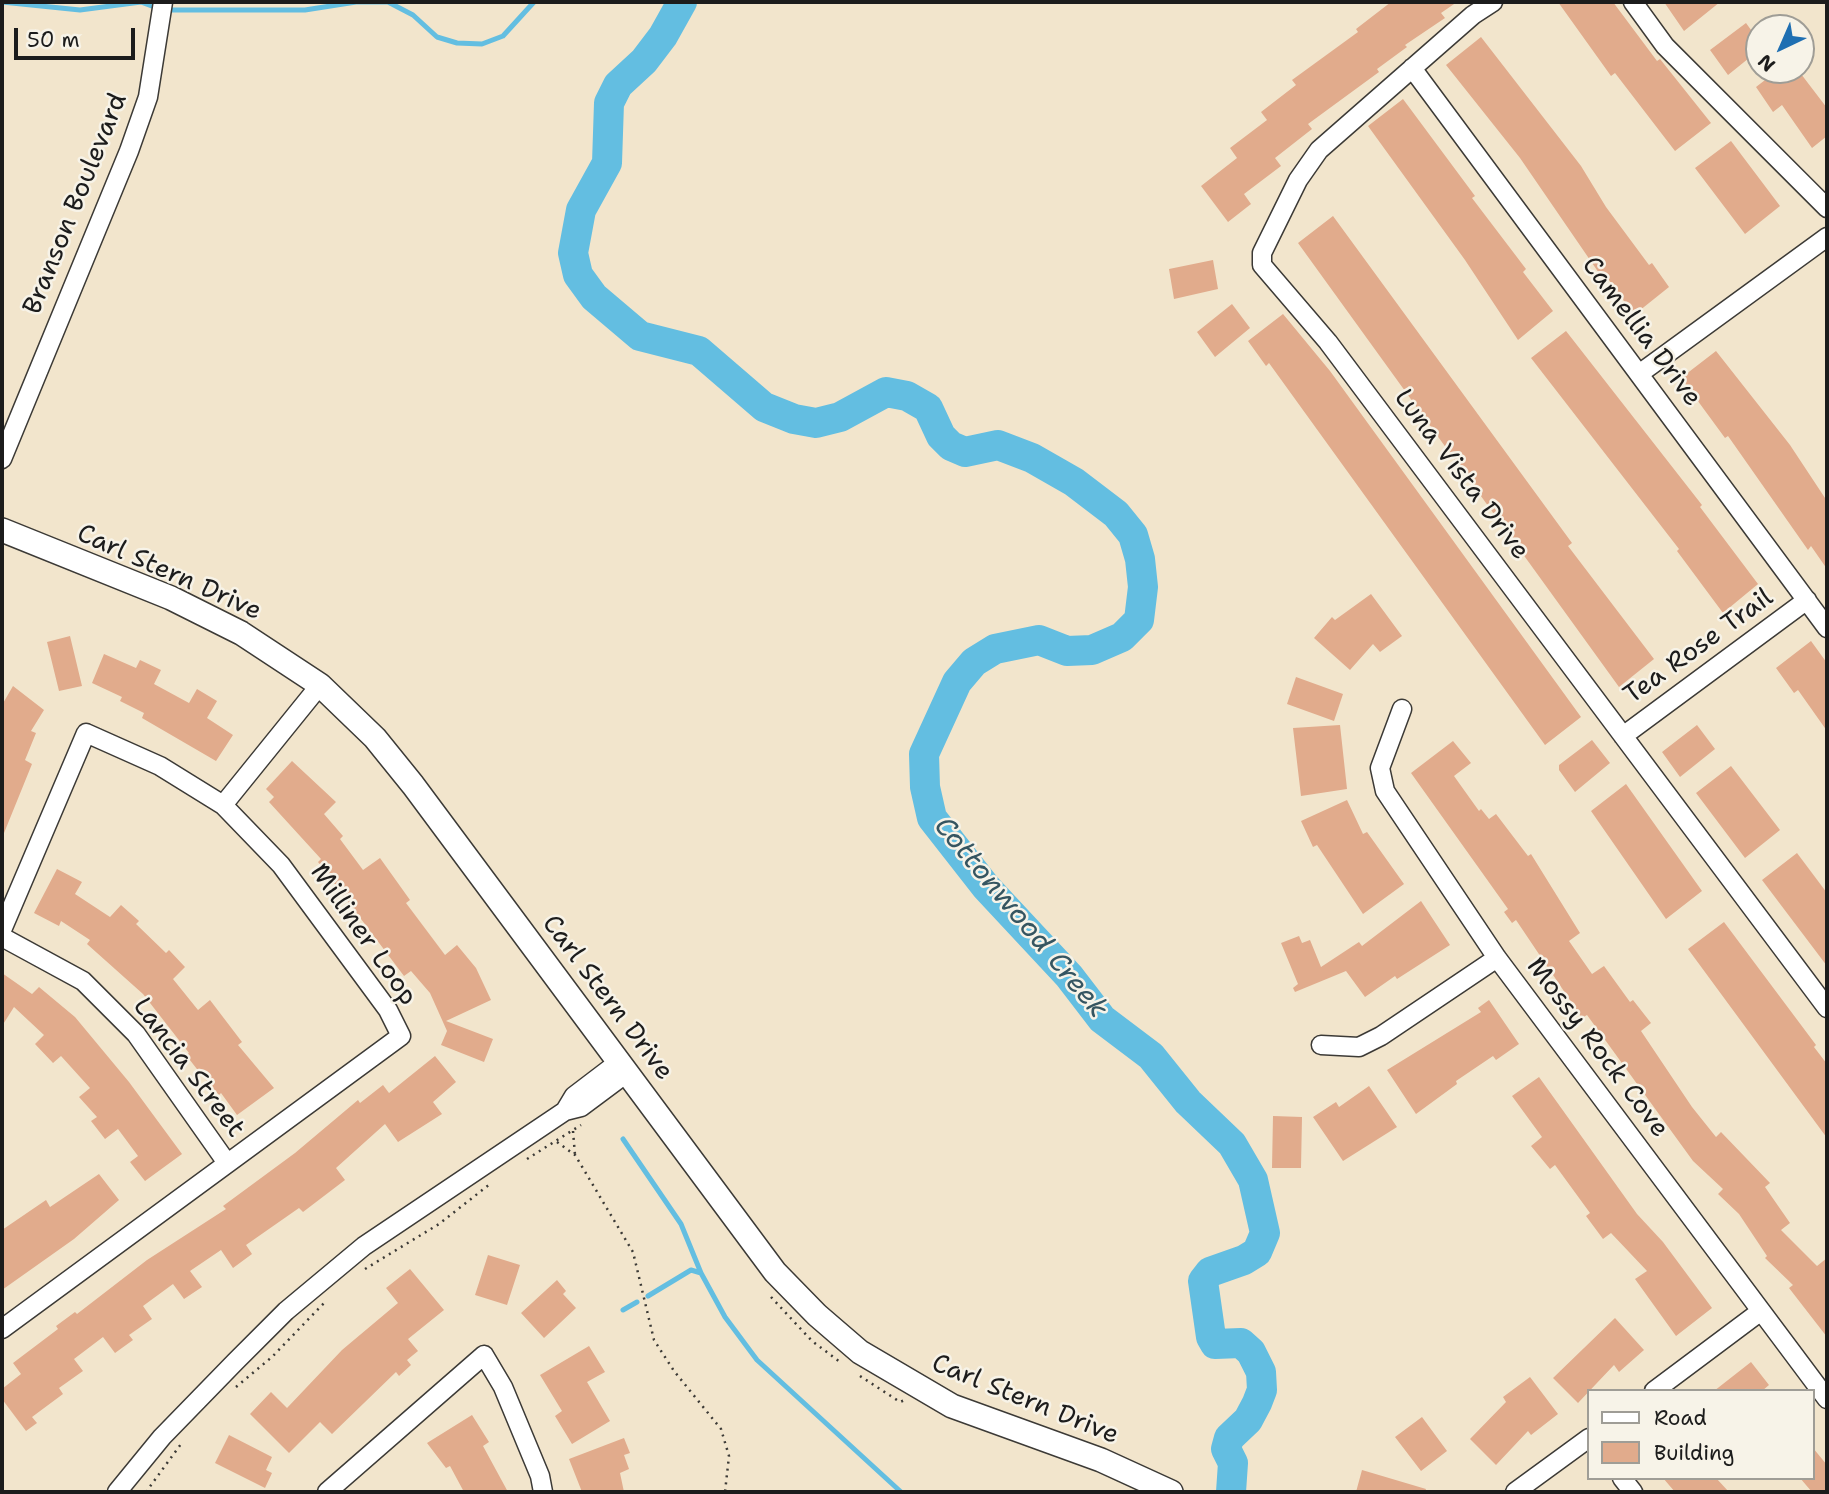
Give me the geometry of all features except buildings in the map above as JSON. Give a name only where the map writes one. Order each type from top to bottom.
[{"type":"street","name":"Branson Boulevard","points":[[2,459],[129,151],[148,97],[163,2]]},
{"type":"street","name":"Luna Vista Drive","points":[[1493,2],[1473,15],[1319,150],[1298,180],[1262,253],[1262,265],[1328,342],[1827,1009]]},
{"type":"street","points":[[1633,2],[1665,46],[1827,208]]},
{"type":"street","name":"Camellia Drive","points":[[1412,68],[1827,628]]},
{"type":"street","points":[[1639,374],[1827,237]]},
{"type":"street","name":"Carl Stern Drive","points":[[2,530],[182,604],[241,633],[320,685],[375,738],[405,776],[775,1272],[808,1306],[860,1352],[952,1406],[1101,1460],[1171,1492]]},
{"type":"street","name":"Tea Rose Trail","points":[[1623,736],[1807,600]]},
{"type":"street","points":[[223,806],[320,685]]},
{"type":"street","name":"Mossy Rock Cove","points":[[1402,709],[1380,768],[1385,791],[1497,958],[1827,1399]]},
{"type":"street","name":"Milliner Loop","points":[[2,930],[86,733],[160,765],[223,806],[281,865],[388,1010],[401,1036],[2,1329]]},
{"type":"street","name":"Lancia Street","points":[[2,937],[83,981],[136,1034],[228,1163]]},
{"type":"street","points":[[1321,1045],[1359,1047],[1497,958]]},
{"type":"street","points":[[117,1492],[162,1437],[296,1303],[364,1246],[565,1111],[582,1107],[624,1067]]},
{"type":"street","points":[[1657,1389],[1762,1311]]},
{"type":"street","points":[[327,1492],[484,1355],[503,1387],[540,1476],[542,1492]]},
{"type":"street","points":[[1515,1492],[1588,1439]]},
{"type":"path","points":[[524,1160],[582,1124]]},
{"type":"path","points":[[573,1131],[575,1155]]},
{"type":"path","points":[[556,1142],[575,1155],[634,1252],[654,1340],[674,1371],[721,1429],[729,1456],[725,1492]]},
{"type":"path","points":[[362,1270],[439,1224],[492,1181]]},
{"type":"path","points":[[767,1292],[813,1341],[848,1368]]},
{"type":"path","points":[[233,1390],[272,1357],[327,1300]]},
{"type":"path","points":[[858,1375],[900,1402],[906,1399]]},
{"type":"path","points":[[146,1492],[182,1442]]},
{"type":"waterway","points":[[2,2],[80,10],[141,2],[157,8]]},
{"type":"waterway","points":[[166,10],[305,10],[356,2]]},
{"type":"waterway","points":[[358,2],[388,2],[413,15],[437,37],[457,43],[482,44],[503,36],[534,2]]},
{"type":"waterway","name":"Cottonwood Creek","points":[[682,2],[663,36],[644,61],[618,85],[609,103],[607,163],[581,210],[573,253],[578,275],[594,297],[640,336],[699,351],[764,407],[794,419],[816,423],[840,417],[886,392],[907,396],[928,408],[941,436],[951,446],[965,452],[998,445],[1032,458],[1074,482],[1116,514],[1133,535],[1140,559],[1143,587],[1139,620],[1122,637],[1092,650],[1067,651],[1039,640],[995,649],[974,662],[957,682],[924,754],[925,787],[932,818],[986,887],[1069,976],[1102,1019],[1151,1056],[1188,1102],[1232,1144],[1253,1180],[1265,1233],[1257,1252],[1244,1260],[1210,1272],[1203,1281],[1211,1337],[1215,1344],[1241,1343],[1251,1352],[1261,1372],[1262,1390],[1257,1403],[1248,1420],[1229,1438],[1226,1449],[1233,1463],[1231,1492]]},
{"type":"waterway","points":[[623,1139],[681,1224],[701,1273]]},
{"type":"waterway","points":[[648,1296],[691,1270],[701,1273],[725,1317],[757,1360],[901,1492]]},
{"type":"waterway","points":[[623,1310],[637,1302]]}]
